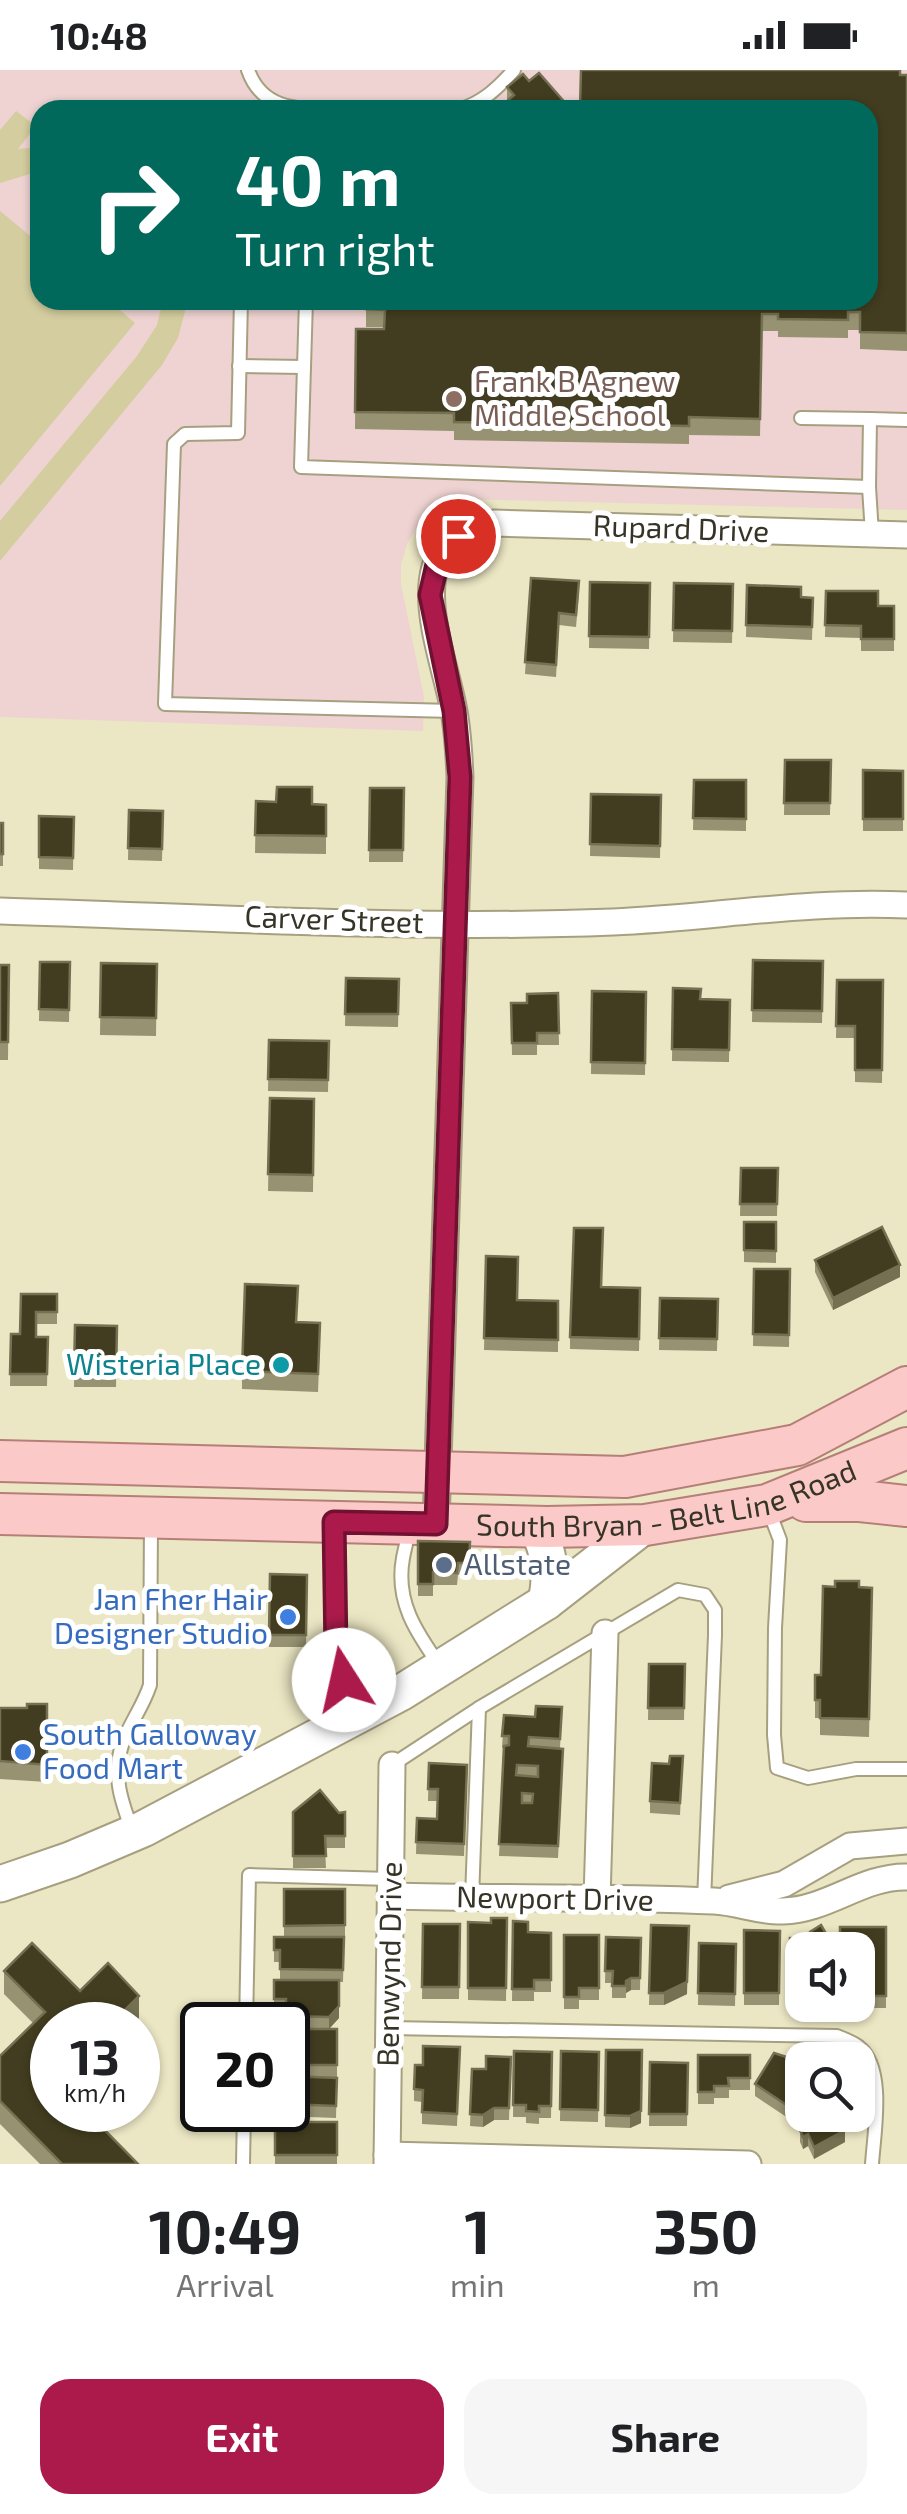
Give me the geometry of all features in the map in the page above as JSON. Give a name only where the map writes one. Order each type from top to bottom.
[{"type":"main road","name":"South Bryan - Belt Line Road","points":[[0,1461],[624,1477],[797,1444],[901,1391]]},
{"type":"main road","points":[[0,1884],[133,1833],[362,1712],[546,1602],[646,1524],[659,1498],[769,1466],[797,1444]]},
{"type":"main road","name":"South Bryan - Belt Line Road","points":[[0,1514],[536,1526],[646,1524],[767,1505],[907,1448]]},
{"type":"main road","points":[[151,1520],[152,1466]]},
{"type":"main road","points":[[767,1505],[860,1500],[907,1506]]},
{"type":"main road","points":[[536,1526],[550,1567],[546,1602]]},
{"type":"street","name":"Rupard Drive","points":[[454,711],[432,607],[431,582],[439,556],[458,536],[478,525],[907,536]]},
{"type":"street","points":[[422,1524],[437,1474],[460,777],[454,711]]},
{"type":"street","name":"Carver Street","points":[[0,910],[456,924],[614,922],[791,908],[907,905]]},
{"type":"street","points":[[597,1899],[605,1634]]},
{"type":"street","name":"Benwynd Drive","points":[[387,2160],[392,1765]]},
{"type":"street","name":"Newport Drive","points":[[712,1901],[784,1884],[850,1846],[907,1841]]},
{"type":"street","name":"Newport Drive","points":[[391,1888],[472,1898],[712,1901],[778,1912],[805,1910],[872,1880],[907,1876]]},
{"type":"street","points":[[387,2160],[748,2164]]},
{"type":"lane","points":[[248,70],[253,84],[270,100]]},
{"type":"lane","points":[[481,100],[514,70]]},
{"type":"lane","points":[[241,310],[238,433],[185,434],[174,444],[166,704],[454,711]]},
{"type":"lane","points":[[306,310],[301,467],[868,488]]},
{"type":"lane","points":[[239,366],[304,367]]},
{"type":"lane","points":[[801,418],[907,420]]},
{"type":"lane","points":[[870,420],[868,488],[873,510],[872,535]]},
{"type":"lane","points":[[767,1505],[780,1540],[775,1628],[777,1768],[808,1778],[856,1769],[907,1770]]},
{"type":"lane","points":[[133,1833],[118,1792],[117,1771],[123,1744],[150,1686],[151,1520]]},
{"type":"lane","points":[[334,1522],[336,1650],[344,1680],[362,1712]]},
{"type":"lane","points":[[422,1524],[403,1560],[402,1600],[415,1632],[441,1668]]},
{"type":"lane","points":[[392,1765],[478,1708],[678,1590],[705,1595],[714,1610],[712,1901]]},
{"type":"lane","points":[[472,1898],[478,1708]]},
{"type":"lane","points":[[246,2002],[248,1875],[391,1888]]},
{"type":"lane","points":[[390,2028],[837,2036],[858,2046],[868,2057],[876,2077],[872,2164]]},
{"type":"lane","points":[[244,2132],[244,2164]]},
{"type":"shaded area","name":"Frank B Agnew Middle School","points":[[0,70],[907,70],[907,510],[462,499],[435,510],[419,524],[401,565],[401,584],[424,697],[423,731],[0,717]]},
{"type":"shaded area","points":[[16,111],[30,122],[30,134],[18,149],[30,148],[30,174],[0,183],[0,130]]},
{"type":"shaded area","points":[[0,211],[30,236],[30,310],[120,310],[135,323],[0,486]]},
{"type":"shaded area","points":[[161,310],[185,310],[178,338],[162,365],[0,561],[0,521],[137,356],[157,325]]},
{"type":"building","points":[[581,70],[900,70],[900,75],[907,75],[907,333],[860,332],[860,312],[848,312],[848,320],[778,319],[778,314],[762,314],[760,419],[689,417],[689,426],[454,422],[454,413],[355,412],[356,329],[384,329],[385,310],[878,310],[878,100],[580,100]]},
{"type":"building","points":[[539,73],[563,100],[508,100],[514,95],[507,87],[523,74],[529,81]]},
{"type":"building","points":[[531,578],[579,581],[576,615],[559,613],[556,665],[525,662]]},
{"type":"building","points":[[590,582],[650,583],[649,637],[589,636]]},
{"type":"building","points":[[674,583],[733,584],[732,631],[673,630]]},
{"type":"building","points":[[747,585],[801,587],[801,597],[813,598],[812,627],[746,625]]},
{"type":"building","points":[[826,591],[878,591],[878,606],[894,606],[894,639],[861,639],[861,626],[825,625]]},
{"type":"building","points":[[785,760],[831,760],[830,803],[784,803]]},
{"type":"building","points":[[863,770],[903,771],[903,819],[863,819]]},
{"type":"building","points":[[694,780],[746,780],[746,819],[693,818]]},
{"type":"building","points":[[277,787],[312,787],[312,804],[326,805],[326,836],[255,835],[256,801],[276,802]]},
{"type":"building","points":[[370,788],[404,788],[403,850],[369,850]]},
{"type":"building","points":[[591,794],[661,795],[660,846],[590,844]]},
{"type":"building","points":[[129,810],[163,811],[162,849],[128,848]]},
{"type":"building","points":[[39,816],[74,817],[73,858],[39,857]]},
{"type":"building","points":[[3,823],[3,854],[0,854]]},
{"type":"building","points":[[753,960],[823,961],[822,1011],[752,1010]]},
{"type":"building","points":[[40,962],[70,962],[69,1010],[39,1009]]},
{"type":"building","points":[[101,963],[157,964],[156,1018],[100,1017]]},
{"type":"building","points":[[0,965],[9,965],[8,1042],[0,1042]]},
{"type":"building","points":[[346,978],[399,979],[398,1014],[345,1014]]},
{"type":"building","points":[[837,980],[883,980],[882,1070],[855,1070],[855,1026],[836,1026]]},
{"type":"building","points":[[673,988],[701,989],[700,999],[730,1000],[729,1050],[672,1049]]},
{"type":"building","points":[[592,991],[646,992],[645,1063],[591,1062]]},
{"type":"building","points":[[558,993],[559,1033],[537,1033],[537,1043],[512,1043],[511,1003],[527,1003],[527,994]]},
{"type":"building","points":[[269,1040],[329,1041],[328,1080],[268,1079]]},
{"type":"building","points":[[270,1098],[314,1099],[313,1175],[268,1174]]},
{"type":"building","points":[[741,1168],[778,1168],[777,1204],[740,1204]]},
{"type":"building","points":[[744,1222],[776,1222],[776,1251],[744,1250]]},
{"type":"building","points":[[882,1227],[900,1265],[833,1298],[815,1260]]},
{"type":"building","points":[[574,1228],[603,1228],[601,1287],[640,1288],[639,1339],[570,1337]]},
{"type":"building","points":[[486,1256],[518,1257],[517,1300],[558,1301],[558,1340],[484,1338]]},
{"type":"building","points":[[754,1269],[790,1269],[789,1335],[753,1334]]},
{"type":"building","name":"Wisteria Place","points":[[245,1284],[298,1286],[296,1322],[320,1323],[318,1374],[242,1371]]},
{"type":"building","points":[[21,1294],[57,1294],[57,1312],[36,1312],[36,1337],[48,1337],[47,1374],[10,1374],[11,1334],[20,1334]]},
{"type":"building","points":[[660,1298],[718,1299],[717,1339],[659,1338]]},
{"type":"building","points":[[75,1325],[117,1326],[116,1375],[74,1375]]},
{"type":"building","name":"Allstate","points":[[418,1541],[470,1542],[469,1563],[458,1563],[457,1573],[433,1572],[433,1584],[418,1584]]},
{"type":"building","name":"Jan Fher Hair Designer Studio","points":[[270,1574],[307,1575],[306,1635],[269,1635]]},
{"type":"building","points":[[835,1581],[859,1581],[859,1587],[872,1588],[869,1719],[820,1718],[820,1700],[815,1700],[815,1675],[821,1675],[823,1586],[835,1587]]},
{"type":"building","points":[[649,1664],[685,1664],[684,1708],[648,1708]]},
{"type":"building","name":"South Galloway Food Mart","points":[[27,1704],[47,1704],[47,1765],[0,1761],[0,1708],[27,1708]]},
{"type":"building","points":[[536,1706],[562,1707],[560,1739],[529,1737],[528,1746],[563,1749],[558,1846],[499,1844],[504,1746],[509,1745],[509,1736],[502,1736],[504,1715],[535,1717]],"holes":[[[517,1765],[538,1766],[538,1777],[516,1775]],[[522,1793],[533,1794],[532,1803],[522,1803]]]},
{"type":"building","points":[[670,1756],[683,1756],[680,1803],[650,1801],[652,1763],[669,1764]]},
{"type":"building","points":[[429,1763],[467,1765],[464,1844],[416,1842],[417,1818],[437,1819],[438,1789],[428,1789]]},
{"type":"building","points":[[320,1790],[339,1813],[345,1812],[345,1836],[325,1836],[326,1856],[293,1856],[293,1812]]},
{"type":"building","points":[[284,1889],[345,1889],[345,1925],[284,1926]]},
{"type":"building","points":[[491,1918],[507,1918],[506,1988],[468,1988],[468,1922],[491,1923]]},
{"type":"building","points":[[513,1921],[528,1922],[528,1932],[551,1933],[551,1980],[534,1980],[534,1989],[512,1989]]},
{"type":"building","points":[[423,1924],[460,1924],[459,1987],[422,1987]]},
{"type":"building","points":[[651,1925],[689,1926],[687,1982],[664,1993],[649,1993]]},
{"type":"building","points":[[840,1927],[886,1927],[886,1996],[875,1996],[875,1932],[840,1932]]},
{"type":"building","points":[[744,1930],[780,1931],[779,1993],[744,1993]]},
{"type":"building","points":[[564,1935],[599,1935],[599,1988],[579,1988],[579,1997],[564,1997]]},
{"type":"building","points":[[274,1937],[344,1937],[343,1970],[280,1969],[280,1950],[274,1950]]},
{"type":"building","points":[[606,1937],[641,1938],[640,1978],[631,1978],[626,1986],[612,1986],[613,1971],[605,1971]]},
{"type":"building","points":[[32,1943],[80,1991],[108,1963],[139,1996],[133,2002],[35,2002],[4,1971]]},
{"type":"building","points":[[699,1943],[736,1944],[735,1994],[698,1993]]},
{"type":"building","points":[[274,1980],[339,1980],[339,2006],[329,2017],[310,2017],[310,2002],[274,1999]]},
{"type":"building","points":[[30,2027],[30,2131],[0,2101],[0,2056]]},
{"type":"building","points":[[310,2029],[337,2029],[337,2065],[310,2065]]},
{"type":"building","points":[[423,2046],[460,2047],[457,2114],[422,2112],[423,2090],[414,2089],[415,2065],[423,2065]]},
{"type":"building","points":[[606,2050],[642,2050],[641,2111],[630,2116],[605,2115]]},
{"type":"building","points":[[514,2051],[552,2052],[551,2106],[539,2106],[539,2112],[526,2111],[526,2105],[513,2105]]},
{"type":"building","points":[[561,2051],[599,2052],[598,2110],[560,2109]]},
{"type":"building","points":[[774,2053],[785,2057],[785,2104],[755,2084]]},
{"type":"building","points":[[698,2055],[750,2055],[750,2078],[728,2078],[729,2086],[714,2086],[714,2092],[698,2092]]},
{"type":"building","points":[[486,2056],[511,2057],[509,2108],[470,2114],[472,2069],[486,2069]]},
{"type":"building","points":[[650,2062],[688,2063],[687,2114],[649,2114]]},
{"type":"building","points":[[310,2077],[337,2078],[336,2106],[310,2105]]},
{"type":"building","points":[[310,2122],[337,2122],[337,2155],[275,2155],[275,2132],[310,2132]]},
{"type":"building","points":[[31,2132],[107,2132],[138,2164],[62,2164]]},
{"type":"building","points":[[801,2132],[841,2132],[814,2147],[808,2134],[803,2137]]},
{"type":"place","name":"Frank B Agnew Middle School","points":[[454,399]]},
{"type":"place","name":"Wisteria Place","points":[[281,1365]]},
{"type":"place","name":"Allstate","points":[[444,1565]]},
{"type":"place","name":"Jan Fher Hair Designer Studio","points":[[288,1617]]},
{"type":"place","name":"South Galloway Food Mart","points":[[23,1752]]},
{"type":"route","points":[[344,1680],[336,1650],[334,1522],[436,1524],[460,777],[454,711],[430,595],[434,566],[446,546],[458,536]]}]
